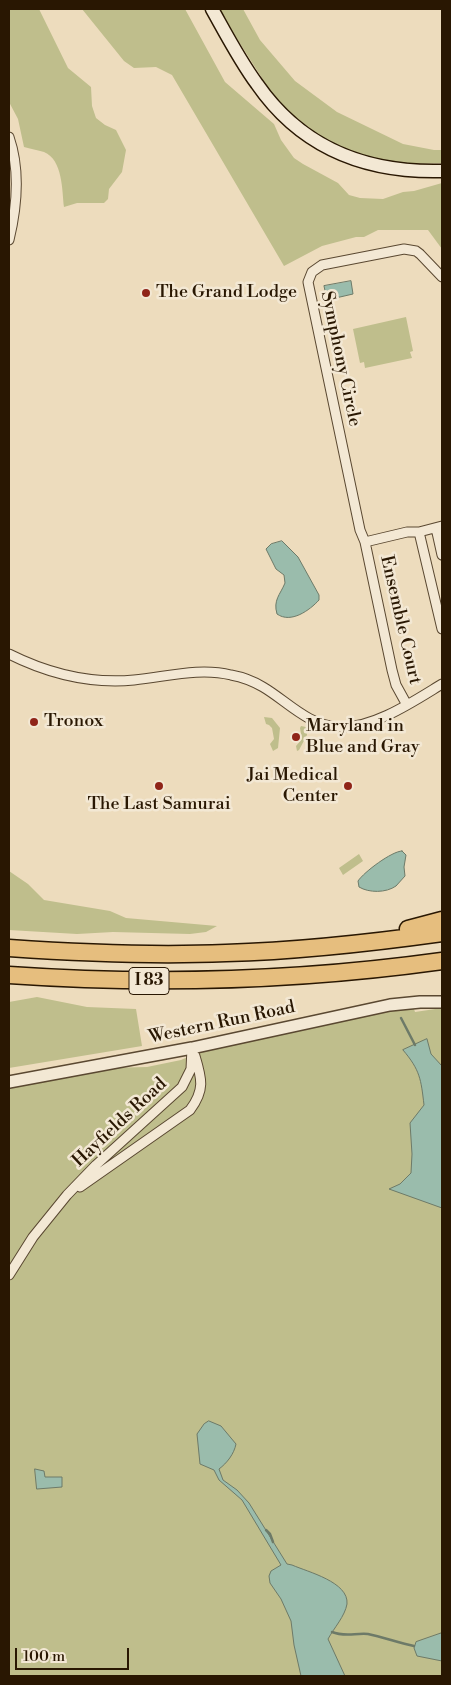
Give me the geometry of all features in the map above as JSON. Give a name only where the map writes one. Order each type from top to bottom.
[{"type":"highway","points":[[355,944],[360,938],[392,933],[442,920]]},
{"type":"highway","name":"I 83","points":[[9,948],[88,953],[182,954],[274,951],[355,944],[442,933]]},
{"type":"highway","name":"I 83","points":[[9,975],[100,980],[209,980],[290,977],[442,961]]},
{"type":"highway","points":[[404,966],[442,966]]},
{"type":"main road","points":[[212,9],[257,85],[284,116],[310,138],[364,164],[401,170],[442,171]]},
{"type":"street","points":[[9,137],[13,153],[16,184],[14,214],[9,240]]},
{"type":"street","name":"Symphony Circle","points":[[366,542],[360,530],[308,288],[310,276],[316,268],[322,265],[404,248],[420,254],[442,277]]},
{"type":"street","points":[[366,542],[407,532],[419,532],[439,527],[442,555]]},
{"type":"street","points":[[419,532],[442,629]]},
{"type":"street","name":"Ensemble Court","points":[[366,542],[392,670],[396,685],[407,705]]},
{"type":"street","points":[[9,654],[45,669],[90,679],[133,680],[201,671],[232,675],[262,686],[312,720],[338,728],[370,722],[407,705],[442,684]]},
{"type":"street","name":"Western Run Road","points":[[9,1082],[192,1048],[390,1006],[420,1002],[442,1002]]},
{"type":"street","name":"Hayfields Road","points":[[67,1195],[103,1172],[190,1110],[200,1093],[202,1084],[192,1048]]},
{"type":"street","name":"Hayfields Road","points":[[9,1275],[33,1237],[67,1195],[182,1087],[191,1069],[192,1048]]},
{"type":"shaded area","points":[[9,9],[39,9],[68,68],[91,87],[92,106],[96,118],[116,130],[126,150],[122,172],[109,189],[108,199],[104,203],[77,203],[64,207],[62,184],[55,162],[44,152],[24,147],[18,119],[9,102]]},
{"type":"shaded area","points":[[82,9],[185,9],[225,82],[274,124],[281,140],[294,158],[338,183],[349,195],[360,198],[383,199],[403,192],[442,183],[442,249],[428,230],[378,230],[364,237],[356,237],[322,246],[284,266],[172,75],[156,67],[134,68],[124,61]]},
{"type":"shaded area","points":[[219,9],[243,9],[260,40],[295,81],[337,112],[403,144],[442,150],[442,163],[400,164],[360,158],[313,134],[279,105]]},
{"type":"shaded area","points":[[351,281],[353,294],[327,300],[324,286]]},
{"type":"shaded area","points":[[406,317],[413,351],[410,352],[412,358],[365,368],[364,362],[360,363],[353,329]]},
{"type":"shaded area","points":[[282,541],[298,557],[319,595],[319,600],[311,608],[294,617],[282,617],[277,614],[276,601],[285,583],[284,575],[276,569],[266,549],[271,544]]},
{"type":"shaded area","points":[[264,717],[272,718],[280,728],[278,748],[273,751],[270,744],[274,739],[272,728],[266,724]]},
{"type":"shaded area","points":[[301,726],[306,727],[307,735],[297,751],[296,746],[302,739]]},
{"type":"shaded area","points":[[402,851],[406,855],[405,876],[396,886],[378,891],[359,887],[358,881],[361,877],[385,858]]},
{"type":"shaded area","points":[[359,854],[363,861],[343,875],[339,868]]},
{"type":"shaded area","points":[[9,871],[28,884],[44,900],[110,911],[126,918],[217,926],[206,932],[190,934],[113,932],[77,934],[9,930]]},
{"type":"shaded area","points":[[37,997],[87,1007],[136,1009],[142,1046],[9,1068],[9,1002]]},
{"type":"shaded area","points":[[413,1006],[415,1012],[442,1008],[442,1676],[9,1676],[9,1087],[105,1068],[147,1067],[181,1060],[206,1049]]},
{"type":"shaded area","points":[[427,1039],[431,1054],[442,1066],[442,1208],[389,1189],[400,1184],[411,1173],[410,1123],[424,1105],[419,1075],[403,1050]]},
{"type":"shaded area","points":[[209,1421],[221,1426],[236,1444],[230,1458],[219,1469],[223,1480],[237,1490],[249,1503],[287,1564],[326,1579],[335,1584],[346,1596],[347,1604],[344,1613],[328,1639],[345,1676],[301,1676],[291,1621],[281,1599],[270,1583],[269,1576],[271,1571],[281,1565],[242,1500],[219,1480],[214,1470],[200,1464],[197,1434],[204,1424]]},
{"type":"shaded area","points":[[35,1469],[44,1471],[45,1477],[62,1477],[62,1487],[37,1489]]},
{"type":"shaded area","points":[[442,1633],[442,1661],[417,1656],[414,1648],[416,1642]]},
{"type":"waterway","points":[[401,1018],[415,1045]]},
{"type":"waterway","points":[[266,1530],[273,1542]]},
{"type":"waterway","points":[[332,1632],[345,1635],[368,1634],[414,1646]]},
{"type":"place","name":"The Grand Lodge","points":[[146,293]]},
{"type":"place","name":"Tronox","points":[[34,722]]},
{"type":"place","name":"Maryland in Blue and Gray","points":[[296,737]]},
{"type":"place","name":"The Last Samurai","points":[[159,786]]},
{"type":"place","name":"Jai Medical Center","points":[[348,786]]}]
